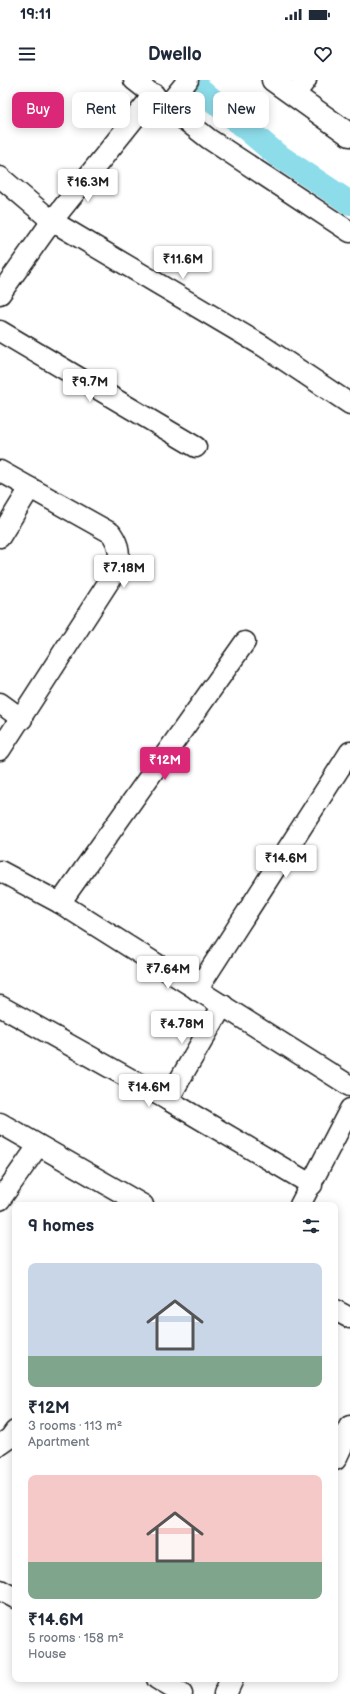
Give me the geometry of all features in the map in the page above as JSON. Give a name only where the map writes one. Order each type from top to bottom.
[{"type":"street","points":[[134,80],[169,92]]},
{"type":"street","points":[[274,80],[300,88],[350,135]]},
{"type":"street","points":[[0,294],[52,221],[139,128]]},
{"type":"street","points":[[200,128],[209,139],[350,232]]},
{"type":"street","points":[[0,177],[52,221],[263,346],[350,404]]},
{"type":"street","points":[[0,331],[196,447]]},
{"type":"street","points":[[0,471],[111,533],[118,543],[120,554],[117,569],[22,719],[0,750]]},
{"type":"street","points":[[0,537],[30,488]]},
{"type":"street","points":[[60,902],[245,642]]},
{"type":"street","points":[[0,703],[22,719]]},
{"type":"street","points":[[197,990],[350,752]]},
{"type":"street","points":[[0,871],[60,902],[350,1086]]},
{"type":"street","points":[[168,1100],[223,1005]]},
{"type":"street","points":[[0,1006],[168,1100],[312,1185]]},
{"type":"street","points":[[302,1202],[312,1185],[350,1109]]},
{"type":"street","points":[[0,1123],[138,1202]]},
{"type":"street","points":[[0,1200],[38,1146]]},
{"type":"street","points":[[338,1312],[350,1318]]},
{"type":"street","points":[[338,1453],[350,1427]]},
{"type":"street","points":[[0,1445],[12,1435]]},
{"type":"street","points":[[0,1590],[12,1596]]},
{"type":"street","points":[[162,1682],[182,1694]]},
{"type":"street","points":[[225,1694],[231,1682]]},
{"type":"waterway","points":[[189,80],[276,154],[350,203]]}]
